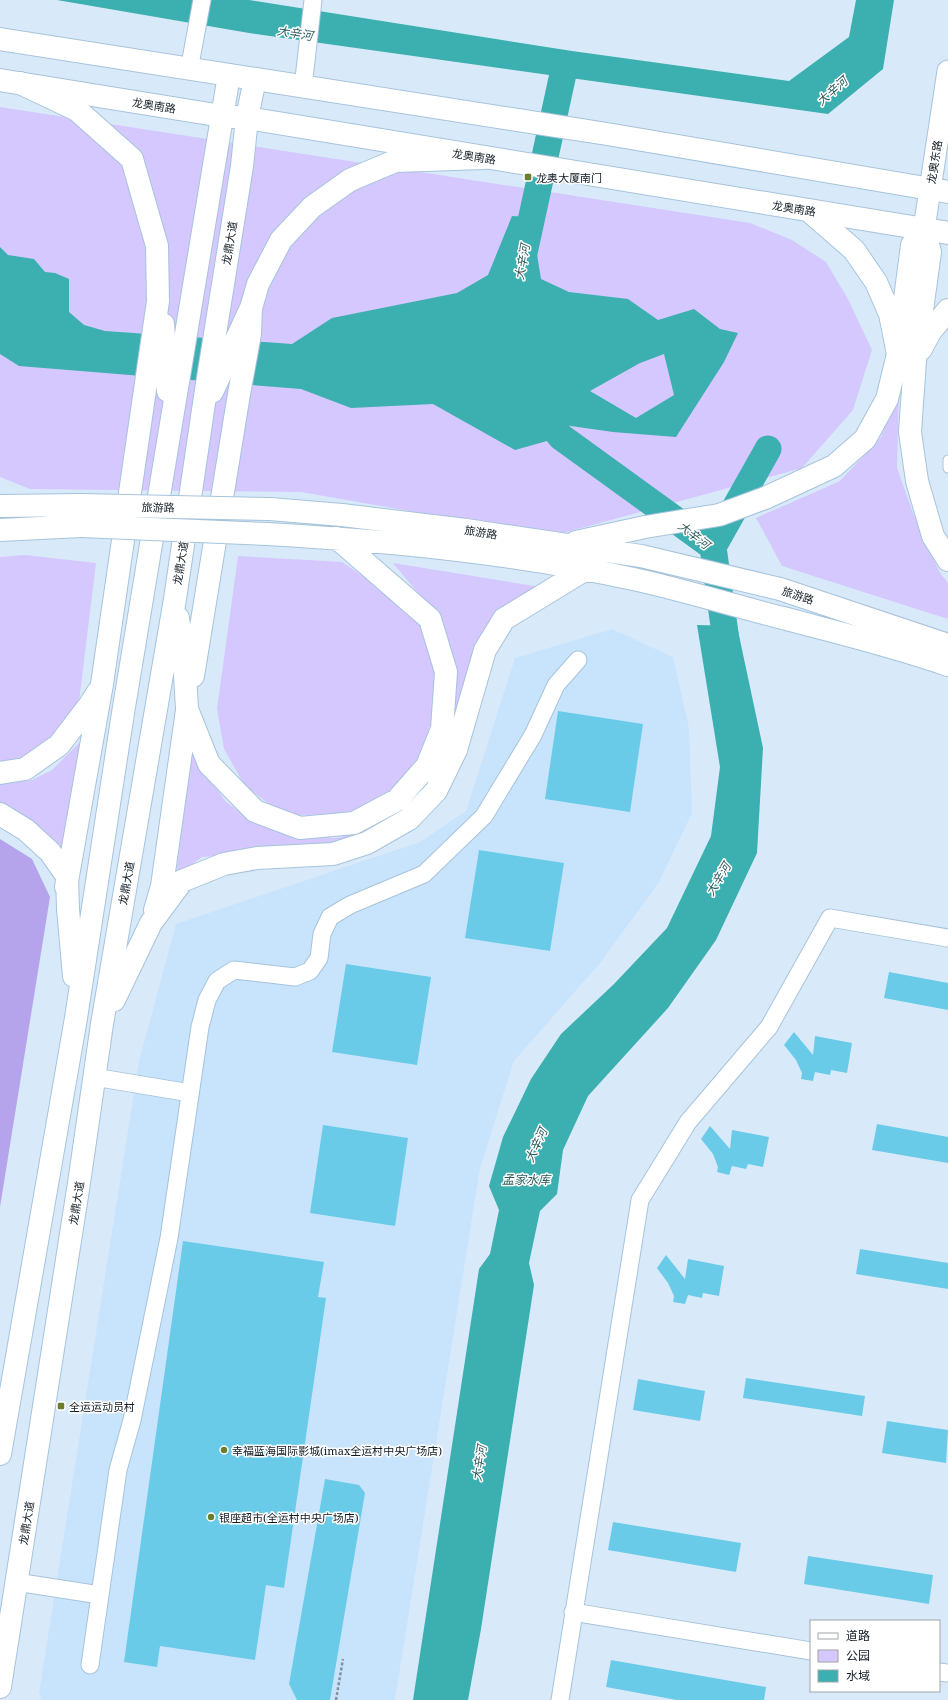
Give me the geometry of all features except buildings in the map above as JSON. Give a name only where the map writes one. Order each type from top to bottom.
[{"type":"main road","points":[[0,39],[189,70],[496,116],[939,190]]},
{"type":"main road","points":[[0,1454],[76,1018],[123,713],[145,588],[173,400],[193,291],[229,75]]},
{"type":"main road","name":"龙鼎大道","points":[[0,1687],[102,1024],[175,599],[203,416],[210,389],[215,332],[255,79]]},
{"type":"main road","points":[[10,81],[77,110],[132,159],[157,246],[159,329],[173,400]]},
{"type":"main road","name":"龙奥南路","points":[[10,81],[222,116],[248,118],[948,233]]},
{"type":"main road","points":[[102,1024],[151,923],[162,886],[187,709],[239,394],[244,335],[258,284],[280,240],[312,207],[350,180],[395,162],[485,158]]},
{"type":"main road","points":[[808,210],[854,250],[876,282],[890,314],[906,358]]},
{"type":"main road","points":[[924,229],[912,245],[906,358],[910,432],[917,481],[933,536],[948,560]]},
{"type":"main road","points":[[561,545],[645,527],[719,515],[764,498],[834,466],[865,439],[887,399],[906,358],[948,310]]},
{"type":"main road","points":[[66,887],[102,684],[144,387],[159,329]]},
{"type":"main road","points":[[210,389],[244,335]]},
{"type":"main road","name":"旅游路","points":[[5,505],[270,509],[342,515],[466,530],[641,556],[780,589],[948,645]]},
{"type":"main road","name":"旅游路","points":[[0,530],[81,526],[267,534],[337,538],[465,551],[586,569],[640,580],[899,648],[948,665]]},
{"type":"main road","points":[[175,599],[184,659],[187,709],[209,764],[255,810],[300,828],[354,823],[398,800],[427,766],[442,729],[446,672],[430,619],[337,538]]},
{"type":"main road","points":[[151,923],[182,881],[224,864],[257,858],[333,854],[366,843],[409,819],[436,792],[456,750],[484,650],[504,619],[586,569]]},
{"type":"main road","points":[[0,773],[25,769],[59,745],[89,706],[102,684],[145,588]]},
{"type":"main road","points":[[0,814],[26,830],[50,852],[67,876],[66,887],[74,968],[76,1018]]},
{"type":"street","points":[[189,70],[202,0]]},
{"type":"street","points":[[303,86],[312,3]]},
{"type":"street","name":"龙奥东路","points":[[924,229],[939,190],[948,71]]},
{"type":"street","points":[[90,1665],[118,1470],[132,1420],[169,1238],[190,1093],[205,1007],[217,980],[234,970],[295,977],[310,972],[319,958],[322,934],[330,916],[350,905],[424,874],[484,816],[532,735],[556,685],[578,660]]},
{"type":"street","points":[[560,1700],[640,1200],[688,1122],[770,1027],[830,918],[948,938]]},
{"type":"street","points":[[94,1077],[190,1093]]},
{"type":"street","points":[[16,1582],[100,1594]]},
{"type":"street","points":[[573,1612],[810,1651]]},
{"type":"lane","points":[[948,460],[948,468]]},
{"type":"path","points":[[336,1700],[343,1659]]},
{"type":"shaded area","points":[[612,629],[673,657],[689,728],[692,813],[659,882],[601,962],[514,1061],[480,1168],[395,1700],[42,1700],[39,1693],[139,1061],[176,924],[420,842],[466,811],[515,658]]},
{"type":"shaded area","points":[[0,839],[32,859],[50,897],[0,1207]]},
{"type":"green space","points":[[0,107],[750,223],[792,240],[826,262],[848,299],[872,350],[853,410],[802,468],[552,536],[301,492],[30,489],[0,477]]},
{"type":"green space","points":[[899,390],[897,468],[913,513],[940,573],[948,583],[948,619],[782,566],[756,518],[840,481],[881,437]]},
{"type":"green space","points":[[25,555],[96,563],[77,718],[38,753],[0,763],[0,557]]},
{"type":"green space","points":[[238,556],[342,562],[391,595],[422,627],[435,667],[432,720],[418,761],[392,790],[350,814],[299,815],[272,806],[245,786],[224,749],[217,709]]},
{"type":"green space","points":[[393,563],[541,587],[500,613],[438,777],[407,814],[333,846],[202,857],[176,876],[192,751],[225,801],[244,815],[321,837],[336,838],[367,830],[401,809],[453,708],[432,610]]},
{"type":"green space","points":[[85,737],[65,857],[0,806],[0,784],[32,780],[52,770]]},
{"type":"water","points":[[57,0],[249,0],[572,51],[789,81],[849,37],[856,0],[894,0],[883,69],[828,114],[249,33]]},
{"type":"water","points":[[512,216],[531,217],[541,279],[569,292],[628,299],[658,320],[694,309],[720,329],[738,333],[724,362],[676,437],[613,432],[550,423],[535,407],[561,437],[515,450],[433,404],[351,408],[301,389],[19,366],[0,354],[0,247],[8,255],[34,259],[45,272],[55,273],[69,279],[69,312],[84,325],[105,331],[292,344],[332,318],[457,293],[488,275]],"holes":[[[664,354],[674,395],[636,418],[590,391],[640,363]]]},
{"type":"water","name":"孟家水库","points":[[697,625],[737,626],[763,748],[757,853],[716,940],[668,1008],[588,1096],[563,1150],[557,1194],[540,1211],[529,1263],[534,1285],[481,1629],[468,1700],[413,1700],[479,1269],[490,1254],[499,1210],[489,1186],[503,1137],[531,1079],[561,1034],[614,984],[667,928],[711,836],[720,767]]},
{"type":"waterway","name":"大辛河","points":[[524,253],[563,74]]},
{"type":"waterway","name":"大辛河","points":[[517,383],[561,437],[713,547],[729,662]]},
{"type":"waterway","points":[[713,547],[768,449]]},
{"type":"place","name":"龙奥大厦南门","points":[[528,177]]},
{"type":"place","name":"全运运动员村","points":[[61,1406]]},
{"type":"place","name":"幸福蓝海国际影城(imax全运村中央广场店)","points":[[224,1450]]},
{"type":"place","name":"银座超市(全运村中央广场店)","points":[[211,1517]]}]
